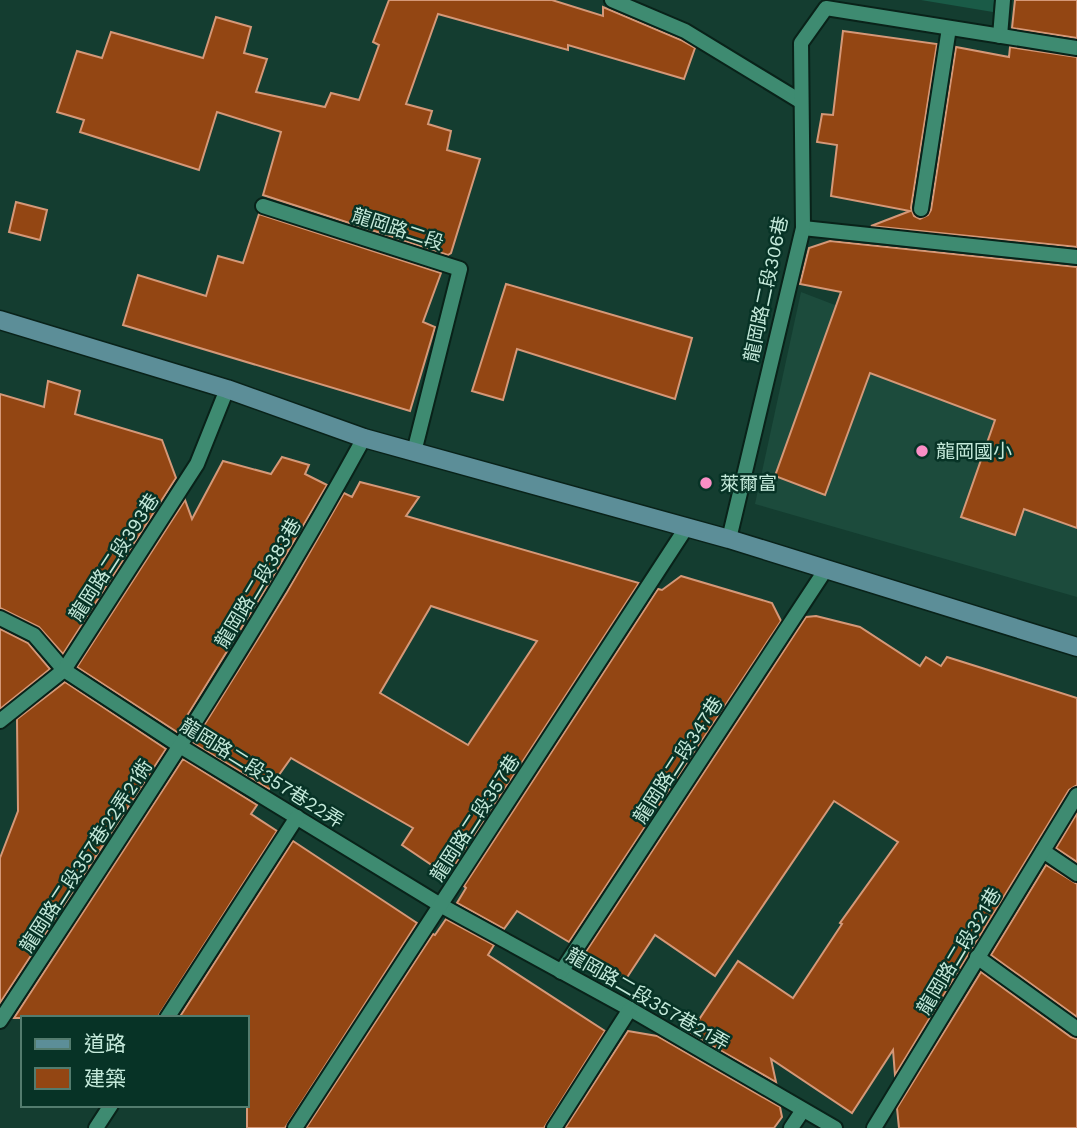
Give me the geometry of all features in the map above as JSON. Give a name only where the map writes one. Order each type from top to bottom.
[{"type":"main road","points":[[0,320],[227,389],[364,438],[729,539],[1077,647]]},
{"type":"lane","points":[[612,0],[685,31],[800,101]]},
{"type":"lane","points":[[1000,36],[1003,0]]},
{"type":"lane","name":"龍岡路二段306巷","points":[[729,539],[803,228],[801,43],[826,8],[949,28]]},
{"type":"lane","points":[[921,209],[949,28],[1077,48]]},
{"type":"lane","name":"龍岡路二段","points":[[263,206],[460,269],[414,452]]},
{"type":"lane","points":[[803,228],[1077,257]]},
{"type":"lane","name":"龍岡路二段393巷","points":[[0,721],[64,670],[197,464],[227,389]]},
{"type":"lane","name":"龍岡路二段383巷","points":[[180,746],[309,539],[364,438]]},
{"type":"lane","name":"龍岡路二段357巷","points":[[295,1128],[442,906],[685,528]]},
{"type":"lane","name":"龍岡路二段347巷","points":[[562,972],[826,569]]},
{"type":"lane","name":"龍岡路二段357巷22弄","points":[[0,618],[34,635],[64,670],[180,746],[442,906]]},
{"type":"lane","name":"龍岡路二段357巷22弄21衖","points":[[0,1021],[180,746]]},
{"type":"lane","name":"龍岡路二段321巷","points":[[874,1128],[1077,795]]},
{"type":"lane","points":[[168,1016],[297,817]]},
{"type":"lane","points":[[1043,851],[1077,874]]},
{"type":"lane","name":"龍岡路二段357巷21弄","points":[[442,906],[835,1128]]},
{"type":"lane","points":[[977,957],[1077,1029]]},
{"type":"lane","points":[[554,1128],[630,1010]]},
{"type":"lane","points":[[96,1128],[110,1107]]},
{"type":"lane","points":[[791,1128],[803,1110]]},
{"type":"shaded area","points":[[921,0],[994,0],[993,12]]},
{"type":"shaded area","name":"龍岡國小","points":[[801,292],[1077,398],[1077,597],[755,504]]},
{"type":"building","points":[[389,0],[552,0],[603,16],[603,7],[695,48],[684,79],[568,45],[568,50],[438,14],[406,104],[432,111],[428,124],[451,131],[447,150],[480,159],[451,253],[448,255],[263,195],[281,132],[217,112],[199,170],[80,132],[84,120],[57,112],[77,51],[102,58],[111,32],[203,58],[216,17],[251,27],[244,53],[267,59],[256,92],[325,107],[331,93],[359,100],[379,45],[373,42]]},
{"type":"building","points":[[1015,0],[1077,0],[1077,38],[1012,28]]},
{"type":"building","points":[[843,31],[937,44],[911,208],[914,216],[920,219],[931,210],[956,47],[1009,57],[1010,47],[1077,57],[1077,247],[871,226],[910,211],[831,196],[837,145],[817,142],[822,114],[833,115]]},
{"type":"building","points":[[16,202],[47,210],[40,240],[9,232]]},
{"type":"building","points":[[259,214],[441,273],[423,322],[435,327],[410,411],[123,325],[138,275],[206,296],[218,256],[243,263]]},
{"type":"building","points":[[830,241],[1077,267],[1077,528],[1024,509],[1015,535],[961,517],[995,420],[870,373],[825,495],[775,476],[841,292],[800,284],[809,248]]},
{"type":"building","points":[[506,284],[692,338],[675,399],[517,349],[503,400],[472,391]]},
{"type":"building","points":[[48,381],[80,391],[75,414],[162,440],[176,478],[63,654],[39,627],[0,608],[0,394],[44,407]]},
{"type":"building","points":[[282,457],[309,465],[305,474],[327,485],[177,732],[77,667],[185,500],[192,519],[223,461],[271,474]]},
{"type":"building","points":[[360,482],[419,497],[406,516],[639,583],[448,876],[402,845],[413,828],[291,758],[269,789],[193,743],[287,592],[344,493],[352,497]],"holes":[[[431,606],[537,641],[468,745],[380,693]]]},
{"type":"building","points":[[681,576],[772,603],[781,621],[569,942],[517,911],[504,929],[457,903],[466,888],[464,886],[658,589],[662,590]]},
{"type":"building","points":[[816,616],[860,627],[920,666],[926,657],[941,666],[947,657],[1077,698],[1077,785],[1069,790],[895,1075],[893,1050],[852,1113],[771,1059],[776,1082],[690,1033],[738,961],[793,998],[842,924],[840,923],[898,842],[834,801],[715,976],[655,935],[626,979],[585,953],[806,617]]},
{"type":"building","points":[[0,629],[28,643],[50,669],[0,709]]},
{"type":"building","points":[[65,682],[166,749],[0,1003],[0,858],[18,811],[17,719]]},
{"type":"building","points":[[183,759],[257,805],[251,814],[277,831],[158,1016],[14,1018]]},
{"type":"building","points":[[1077,813],[1077,862],[1056,848]]},
{"type":"building","points":[[293,841],[417,923],[285,1128],[247,1128],[248,1016],[180,1016]]},
{"type":"building","points":[[1046,865],[1077,884],[1077,1017],[991,955]]},
{"type":"building","points":[[446,919],[494,945],[488,955],[605,1031],[544,1128],[306,1128],[433,934],[435,935]]},
{"type":"building","points":[[981,972],[1077,1039],[1077,1128],[899,1128],[897,1108]]},
{"type":"building","points":[[628,1031],[657,1036],[780,1107],[782,1117],[774,1128],[565,1128]]},
{"type":"place","name":"龍岡國小","points":[[922,451]]},
{"type":"place","name":"萊爾富","points":[[706,483]]}]
